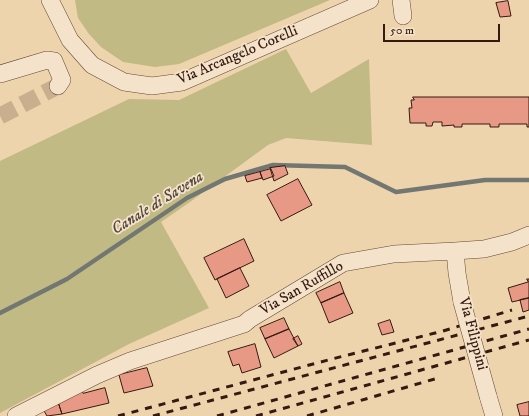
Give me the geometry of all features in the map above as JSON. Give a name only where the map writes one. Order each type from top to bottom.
[{"type":"street","name":"Via Arcangelo Corelli","points":[[50,0],[59,8],[70,40],[92,64],[124,82],[152,86],[182,82],[370,0]]},
{"type":"street","points":[[0,74],[47,60],[54,61],[62,80],[58,86]]},
{"type":"street","name":"Via San Ruffillo","points":[[16,416],[97,375],[130,361],[244,324],[343,263],[394,254],[484,249],[529,236]]},
{"type":"street","name":"Via Filippini","points":[[455,251],[462,302],[494,416]]},
{"type":"shaded area","points":[[75,0],[330,0],[179,64],[155,67],[123,62],[101,47],[89,34],[78,18]]},
{"type":"shaded area","points":[[286,49],[311,93],[369,59],[372,145],[286,138],[268,145],[161,222],[209,308],[129,344],[0,413],[0,161],[129,99],[179,100]]},
{"type":"building","points":[[508,1],[511,16],[500,17],[496,3]]},
{"type":"building","points":[[413,97],[529,97],[529,127],[527,127],[527,124],[499,124],[499,127],[490,127],[490,124],[462,124],[462,127],[454,127],[454,125],[442,126],[442,122],[433,122],[432,126],[426,126],[426,123],[410,123],[409,108],[412,108],[411,100],[414,100]]},
{"type":"building","points":[[285,166],[288,174],[274,181],[270,168]]},
{"type":"building","points":[[271,169],[274,176],[263,180],[260,172]]},
{"type":"building","points":[[260,172],[262,178],[247,182],[245,176]]},
{"type":"building","points":[[298,179],[312,205],[281,221],[267,195]]},
{"type":"building","points":[[244,239],[254,261],[215,280],[204,258]]},
{"type":"building","points":[[240,268],[249,286],[226,298],[217,279]]},
{"type":"building","points":[[527,279],[529,279],[529,298],[512,302],[508,288],[528,282]]},
{"type":"building","points":[[340,282],[344,293],[321,303],[316,293]]},
{"type":"building","points":[[344,293],[353,313],[329,323],[321,303]]},
{"type":"building","points":[[529,298],[529,310],[523,312],[520,300]]},
{"type":"building","points":[[284,318],[289,329],[265,339],[260,328]]},
{"type":"building","points":[[390,320],[394,332],[382,335],[378,324]]},
{"type":"building","points":[[289,329],[298,346],[274,358],[265,339]]},
{"type":"building","points":[[298,336],[302,344],[298,346],[293,339]]},
{"type":"building","points":[[255,344],[261,367],[242,373],[239,364],[233,366],[228,352]]},
{"type":"building","points":[[147,368],[153,386],[124,393],[119,375]]},
{"type":"building","points":[[105,388],[109,403],[62,414],[58,402],[82,391],[83,393]]},
{"type":"building","points":[[58,402],[62,414],[47,416],[43,409]]},
{"type":"building","points":[[529,402],[529,416],[520,416],[517,405]]},
{"type":"waterway","name":"Canale di Savena","points":[[0,313],[67,279],[187,198],[225,179],[273,165],[345,167],[396,192],[485,180],[529,180]]},
{"type":"tunnel","points":[[0,116],[58,86]]},
{"type":"railway","points":[[118,416],[443,331],[512,310]]},
{"type":"railway","points":[[153,416],[529,316]]},
{"type":"railway","points":[[217,416],[529,329]]},
{"type":"railway","points":[[256,416],[529,340]]},
{"type":"railway","points":[[307,416],[438,378]]}]
